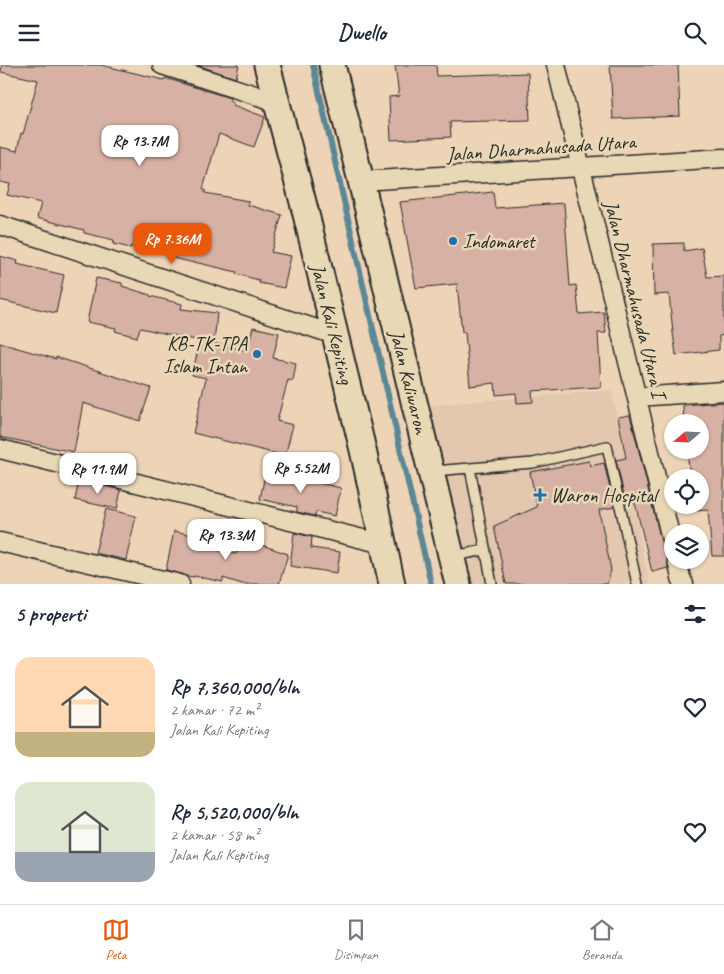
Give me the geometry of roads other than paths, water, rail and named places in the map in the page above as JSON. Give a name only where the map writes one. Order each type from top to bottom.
[{"type":"main road","name":"Jalan Kali Kepiting","points":[[267,65],[363,450],[392,584]]},
{"type":"main road","name":"Jalan Kaliwaron","points":[[332,65],[458,584]]},
{"type":"street","points":[[162,65],[277,102]]},
{"type":"street","name":"Jalan Dharmahusada Utara I","points":[[556,65],[667,524]]},
{"type":"street","name":"Jalan Dharmahusada Utara","points":[[361,181],[724,158]]},
{"type":"street","points":[[0,225],[335,335]]},
{"type":"street","points":[[637,397],[724,391]]},
{"type":"street","points":[[0,449],[383,544]]},
{"type":"street","points":[[0,542],[180,584]]},
{"type":"lane","points":[[431,471],[533,463],[607,446],[637,584]]},
{"type":"lane","points":[[470,468],[492,584]]},
{"type":"lane","points":[[451,557],[486,550]]},
{"type":"waterway","points":[[313,65],[431,584]]},
{"type":"place","name":"Indomaret","points":[[453,241]]},
{"type":"place","name":"KB-TK-TPA Islam Intan","points":[[257,354]]},
{"type":"place","name":"Waron Hospital","points":[[540,495]]}]
